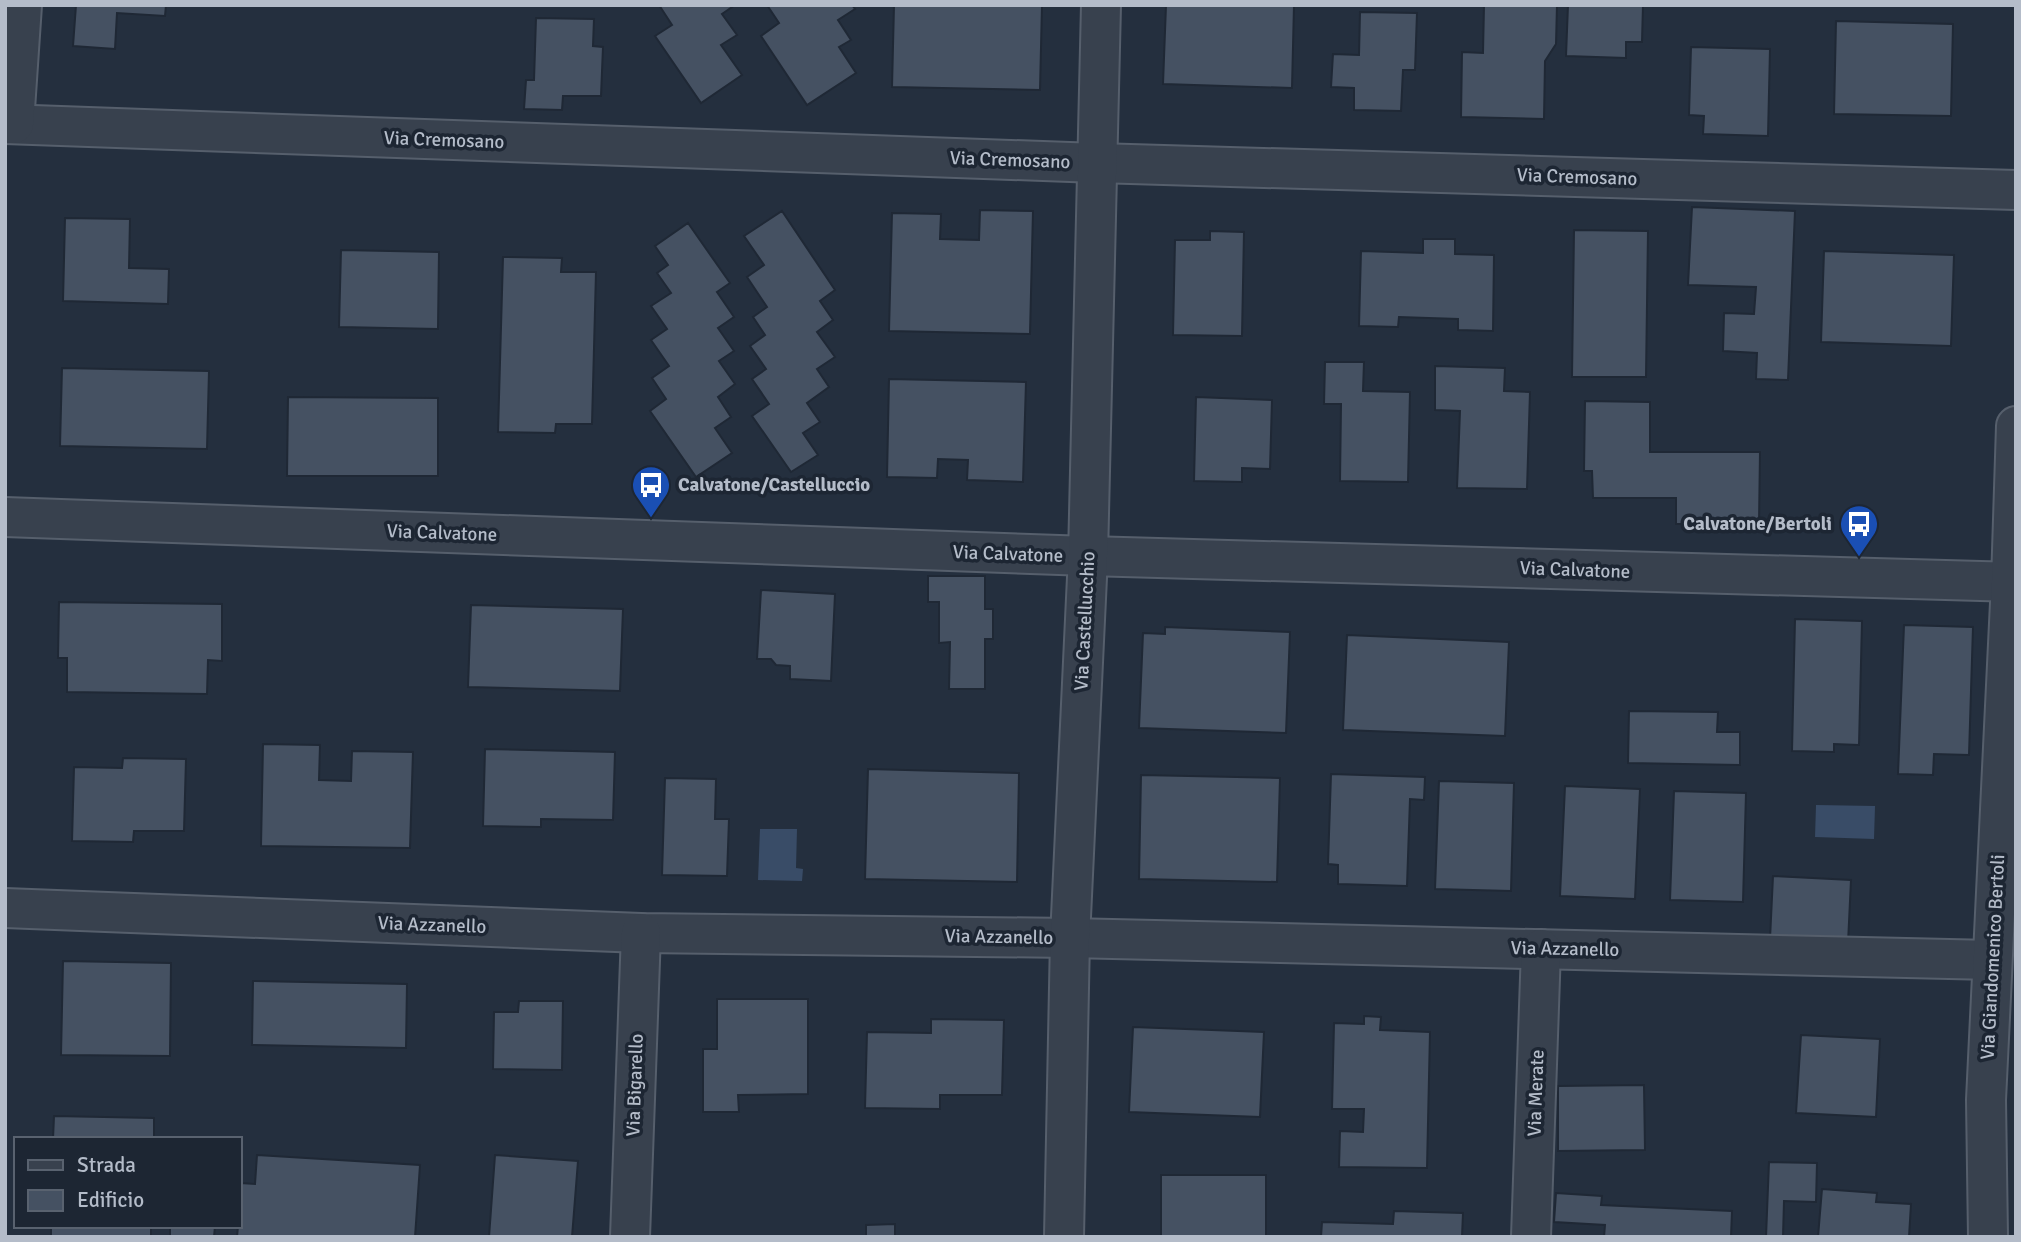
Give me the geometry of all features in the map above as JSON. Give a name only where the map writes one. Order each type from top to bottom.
[{"type":"street","points":[[10,124],[22,5]]},
{"type":"street","name":"Via Castellucchio","points":[[1063,1237],[1070,938],[1088,556],[1101,5]]},
{"type":"street","name":"Via Cremosano","points":[[10,124],[1097,163],[2016,190]]},
{"type":"street","name":"Via Giandomenico Bertoli","points":[[1988,1237],[2001,1100],[1992,960],[2014,582],[2016,426]]},
{"type":"street","name":"Via Calvatone","points":[[5,517],[1088,556],[2014,582]]},
{"type":"street","name":"Via Azzanello","points":[[5,908],[641,933],[1070,938],[1992,960]]},
{"type":"street","name":"Via Bigarello","points":[[630,1237],[641,933]]},
{"type":"street","name":"Via Merate","points":[[1531,1237],[1541,949]]},
{"type":"water","points":[[1816,805],[1875,806],[1874,839],[1815,837]]},
{"type":"water","points":[[760,829],[797,829],[796,868],[803,869],[802,881],[758,880]]},
{"type":"building","points":[[76,5],[166,5],[165,16],[117,13],[115,49],[73,46]]},
{"type":"building","points":[[659,5],[735,5],[722,14],[737,35],[721,45],[742,75],[701,103],[655,36],[672,25]]},
{"type":"building","points":[[767,5],[852,5],[855,9],[838,20],[851,40],[839,47],[856,73],[807,105],[761,36],[779,23]]},
{"type":"building","points":[[894,5],[1042,5],[1040,90],[892,87]]},
{"type":"building","points":[[1166,5],[1294,5],[1292,88],[1163,84]]},
{"type":"building","points":[[1484,5],[1557,5],[1556,44],[1545,61],[1544,119],[1461,117],[1462,52],[1483,53]]},
{"type":"building","points":[[1568,5],[1643,5],[1642,42],[1626,42],[1626,58],[1566,56]]},
{"type":"building","points":[[1360,12],[1417,13],[1415,70],[1403,70],[1401,111],[1354,110],[1354,88],[1331,87],[1333,54],[1359,55]]},
{"type":"building","points":[[536,18],[594,19],[593,46],[603,47],[601,96],[563,96],[562,110],[524,109],[526,80],[534,80]]},
{"type":"building","points":[[1836,21],[1953,24],[1951,116],[1834,114]]},
{"type":"building","points":[[1691,47],[1770,49],[1768,136],[1703,134],[1704,116],[1689,115]]},
{"type":"building","points":[[1692,207],[1795,211],[1788,380],[1756,379],[1757,353],[1723,351],[1724,313],[1754,314],[1756,287],[1688,285]]},
{"type":"building","points":[[980,210],[1033,211],[1030,334],[889,331],[892,213],[941,214],[940,239],[979,240]]},
{"type":"building","points":[[782,211],[835,290],[820,301],[833,320],[817,332],[835,357],[817,369],[829,387],[807,403],[820,422],[803,433],[818,455],[791,472],[752,416],[769,404],[752,379],[766,369],[750,346],[765,335],[753,317],[767,307],[747,277],[764,265],[744,236]]},
{"type":"building","points":[[65,218],[130,219],[129,268],[169,269],[168,304],[63,301]]},
{"type":"building","points":[[688,223],[730,283],[717,292],[734,317],[718,328],[734,351],[719,361],[735,384],[718,397],[731,417],[715,428],[732,453],[696,477],[650,411],[666,399],[652,378],[669,366],[651,340],[667,329],[651,306],[671,293],[657,273],[668,265],[655,246]]},
{"type":"building","points":[[1574,230],[1648,231],[1646,377],[1572,377]]},
{"type":"building","points":[[1210,231],[1244,232],[1242,336],[1173,335],[1175,240],[1210,240]]},
{"type":"building","points":[[1423,239],[1455,239],[1455,254],[1494,255],[1493,331],[1458,330],[1458,319],[1399,317],[1398,327],[1359,326],[1361,251],[1423,253]]},
{"type":"building","points":[[341,250],[439,252],[438,329],[339,327]]},
{"type":"building","points":[[1824,251],[1954,255],[1951,346],[1821,342]]},
{"type":"building","points":[[503,257],[562,258],[561,272],[596,272],[592,424],[556,424],[555,433],[498,432]]},
{"type":"building","points":[[1325,362],[1364,362],[1363,391],[1410,392],[1408,482],[1340,481],[1341,404],[1324,404]]},
{"type":"building","points":[[1435,366],[1505,368],[1504,391],[1530,392],[1527,489],[1457,488],[1460,411],[1435,410]]},
{"type":"building","points":[[62,368],[209,371],[207,449],[60,446]]},
{"type":"building","points":[[889,379],[1026,382],[1023,482],[967,480],[968,460],[938,459],[937,478],[887,477]]},
{"type":"building","points":[[288,397],[438,398],[438,476],[287,476]]},
{"type":"building","points":[[1196,397],[1272,400],[1270,469],[1242,468],[1242,482],[1194,481]]},
{"type":"building","points":[[1585,401],[1650,402],[1650,452],[1760,452],[1759,524],[1676,524],[1676,498],[1593,498],[1592,471],[1584,471]]},
{"type":"building","points":[[928,576],[985,576],[985,609],[993,609],[993,639],[985,639],[985,689],[949,689],[950,642],[939,643],[939,602],[928,602]]},
{"type":"building","points":[[761,590],[835,594],[831,681],[790,679],[790,666],[776,665],[771,659],[757,659]]},
{"type":"building","points":[[59,602],[222,604],[222,661],[208,660],[207,694],[67,692],[67,658],[58,658]]},
{"type":"building","points":[[471,605],[623,609],[620,691],[468,687]]},
{"type":"building","points":[[1795,619],[1862,621],[1859,745],[1834,744],[1834,752],[1792,751]]},
{"type":"building","points":[[1904,625],[1973,627],[1969,755],[1934,754],[1933,775],[1898,774]]},
{"type":"building","points":[[1165,627],[1290,632],[1286,733],[1139,728],[1143,633],[1165,634]]},
{"type":"building","points":[[1347,635],[1509,642],[1505,736],[1343,730]]},
{"type":"building","points":[[1629,711],[1718,712],[1717,732],[1740,732],[1740,765],[1628,763]]},
{"type":"building","points":[[263,744],[320,745],[319,780],[351,781],[352,751],[413,752],[410,848],[261,846]]},
{"type":"building","points":[[485,749],[615,752],[613,820],[541,819],[541,827],[483,826]]},
{"type":"building","points":[[123,758],[186,759],[184,831],[134,831],[133,842],[72,841],[74,767],[122,768]]},
{"type":"building","points":[[868,769],[1019,773],[1017,882],[865,879]]},
{"type":"building","points":[[1331,774],[1425,777],[1424,800],[1410,799],[1407,886],[1338,884],[1338,865],[1328,864]]},
{"type":"building","points":[[1141,775],[1280,778],[1277,882],[1139,879]]},
{"type":"building","points":[[665,778],[716,779],[715,819],[729,819],[727,876],[662,875]]},
{"type":"building","points":[[1439,781],[1514,783],[1511,891],[1435,889]]},
{"type":"building","points":[[1565,786],[1640,789],[1635,899],[1560,896]]},
{"type":"building","points":[[1674,791],[1746,793],[1743,902],[1670,900]]},
{"type":"building","points":[[1773,876],[1851,880],[1848,943],[1770,939]]},
{"type":"building","points":[[63,961],[171,963],[170,1056],[61,1055]]},
{"type":"building","points":[[253,981],[407,984],[406,1048],[252,1045]]},
{"type":"building","points":[[717,999],[808,999],[808,1094],[738,1095],[739,1112],[703,1112],[703,1049],[717,1049]]},
{"type":"building","points":[[519,1001],[563,1001],[562,1070],[493,1069],[494,1012],[518,1012]]},
{"type":"building","points":[[1364,1016],[1381,1017],[1380,1030],[1430,1032],[1427,1168],[1339,1167],[1340,1131],[1363,1132],[1364,1109],[1332,1109],[1334,1023],[1364,1024]]},
{"type":"building","points":[[931,1019],[1004,1020],[1002,1095],[940,1095],[940,1109],[865,1108],[867,1032],[931,1033]]},
{"type":"building","points":[[1133,1027],[1264,1032],[1260,1117],[1129,1112]]},
{"type":"building","points":[[1801,1035],[1880,1039],[1876,1117],[1796,1113]]},
{"type":"building","points":[[1644,1085],[1645,1150],[1558,1151],[1558,1086]]},
{"type":"building","points":[[54,1116],[154,1118],[154,1137],[53,1137]]},
{"type":"building","points":[[257,1155],[420,1165],[415,1237],[237,1237],[238,1228],[242,1228],[242,1183],[255,1184]]},
{"type":"building","points":[[495,1155],[578,1161],[572,1237],[489,1237]]},
{"type":"building","points":[[1769,1162],[1817,1163],[1816,1202],[1784,1201],[1783,1237],[1766,1237]]},
{"type":"building","points":[[1161,1175],[1266,1175],[1266,1237],[1161,1237]]},
{"type":"building","points":[[1822,1189],[1877,1193],[1876,1202],[1911,1204],[1909,1237],[1818,1237]]},
{"type":"building","points":[[1556,1193],[1602,1196],[1601,1205],[1732,1211],[1731,1237],[1604,1237],[1605,1225],[1554,1222]]},
{"type":"building","points":[[1394,1211],[1463,1213],[1462,1237],[1321,1237],[1322,1222],[1393,1224]]},
{"type":"building","points":[[895,1224],[895,1237],[866,1237],[866,1225]]},
{"type":"building","points":[[51,1228],[151,1228],[151,1237],[51,1237]]},
{"type":"building","points":[[170,1228],[215,1228],[214,1237],[170,1237]]},
{"type":"place","name":"Calvatone/Castelluccio","points":[[651,519]]},
{"type":"place","name":"Calvatone/Bertoli","points":[[1859,558]]}]
